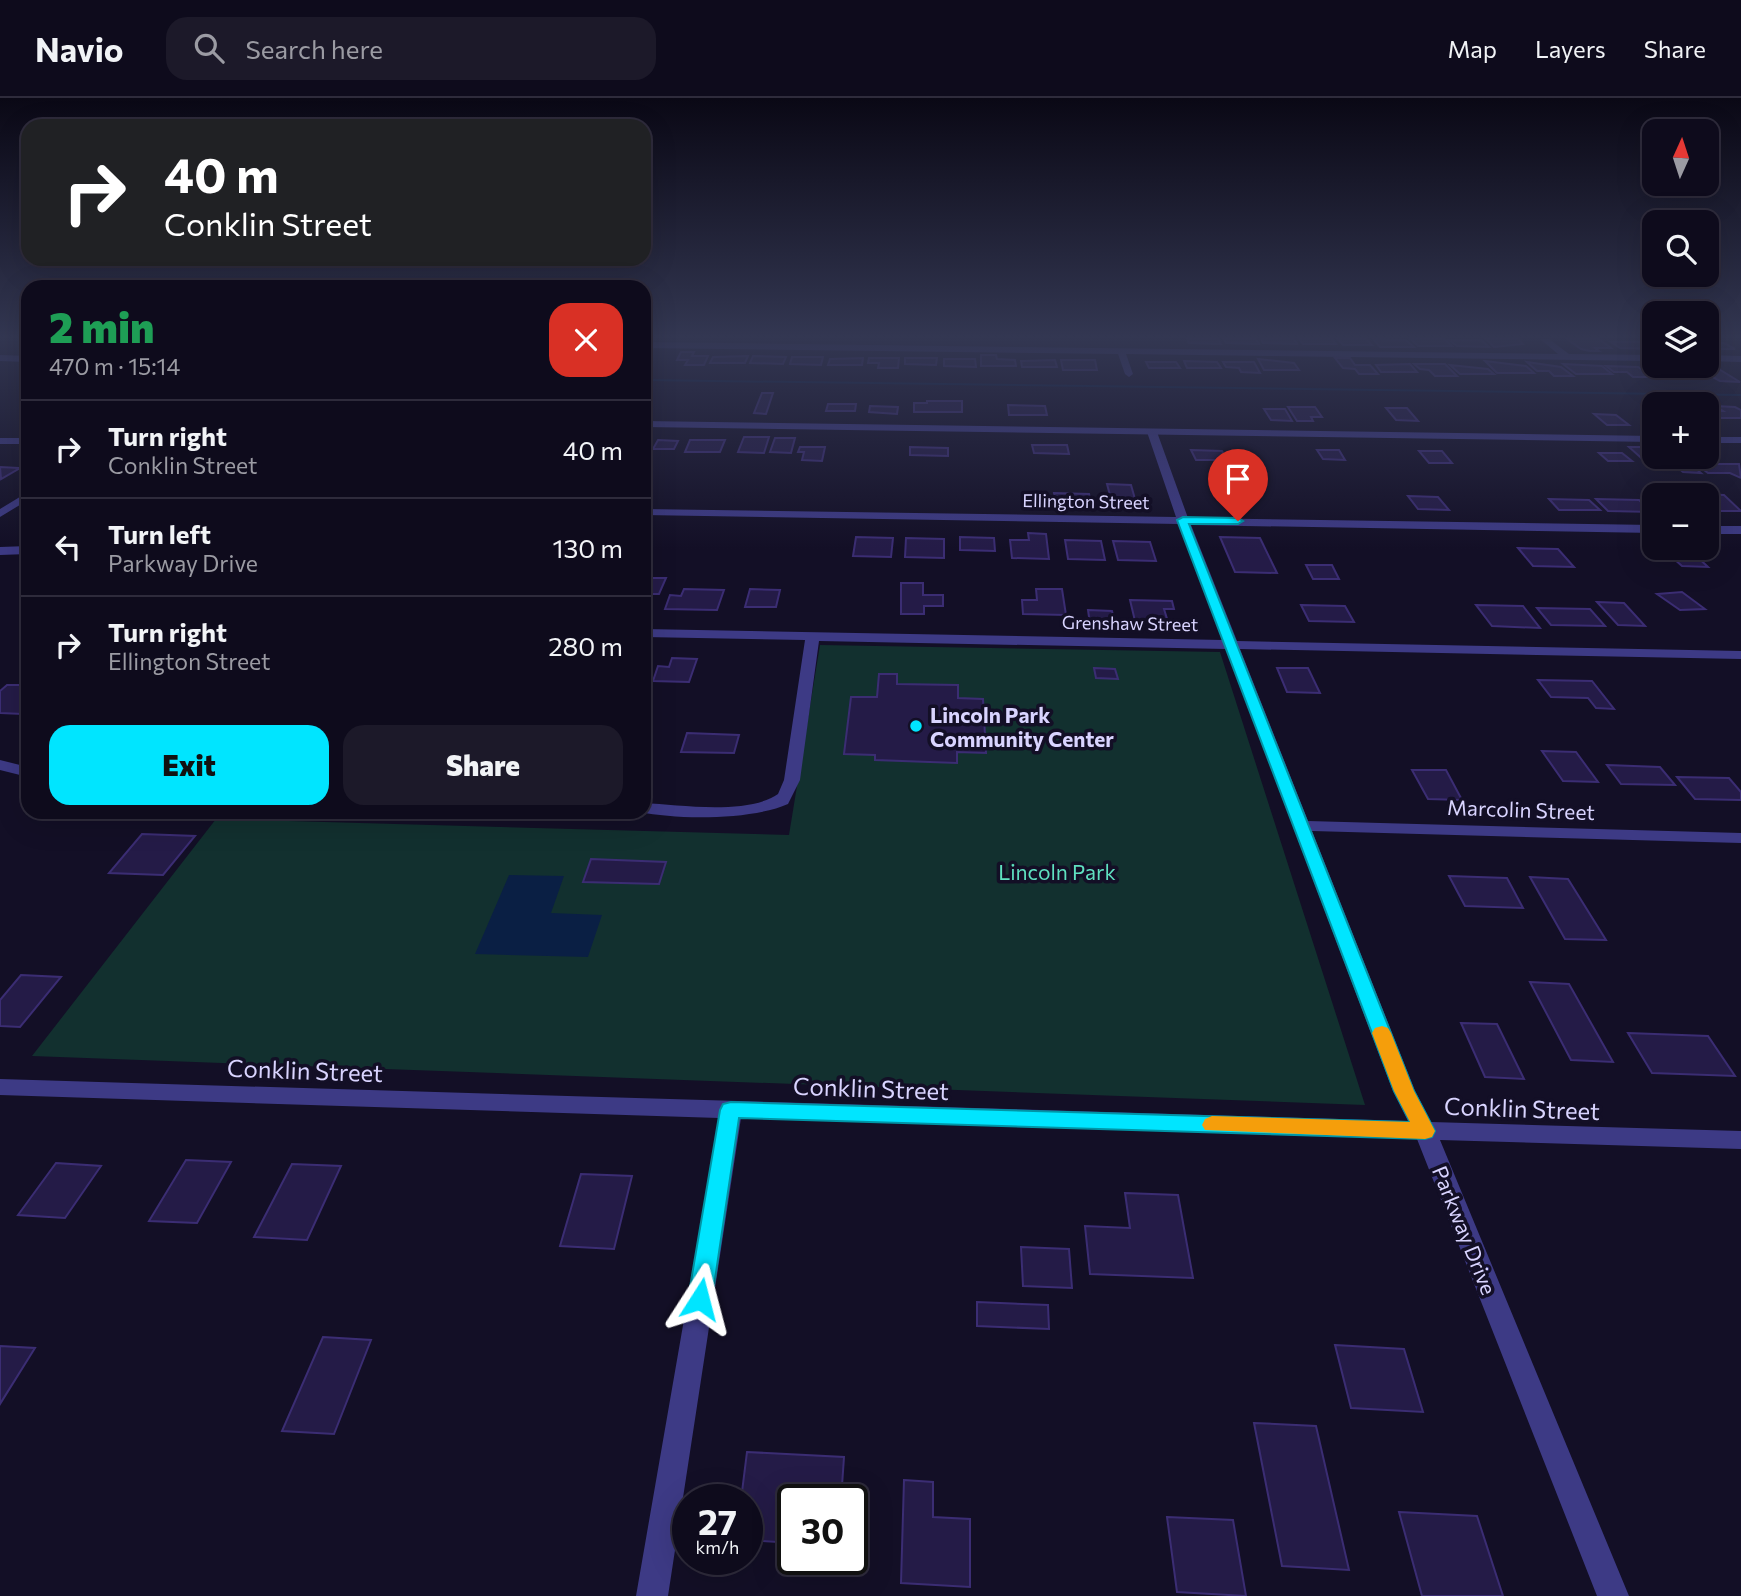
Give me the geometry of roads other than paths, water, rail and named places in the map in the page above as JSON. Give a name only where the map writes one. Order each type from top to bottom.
[{"type":"street","points":[[651,424],[1642,439]]},
{"type":"street","name":"Parkway Drive","points":[[1152,432],[1300,826],[1404,1091],[1425,1131],[1613,1596]]},
{"type":"street","points":[[0,440],[21,441]]},
{"type":"street","points":[[1719,440],[1741,440]]},
{"type":"street","points":[[0,514],[21,500]]},
{"type":"street","name":"Ellington Street","points":[[651,512],[1642,529]]},
{"type":"street","points":[[1719,530],[1741,530]]},
{"type":"street","points":[[0,551],[21,550]]},
{"type":"street","name":"Grenshaw Street","points":[[651,633],[1741,655]]},
{"type":"street","points":[[651,808],[736,810],[760,807],[782,800],[792,780],[813,636]]},
{"type":"street","points":[[0,765],[21,770]]},
{"type":"street","name":"Marcolin Street","points":[[1300,826],[1741,838]]},
{"type":"street","name":"Conklin Street","points":[[0,1087],[1741,1140]]},
{"type":"street","points":[[652,1596],[731,1110]]},
{"type":"water","points":[[509,875],[564,876],[551,913],[602,915],[588,957],[475,954]]},
{"type":"place","name":"Lincoln Park Community Center","points":[[916,726]]},
{"type":"park label","name":"Lincoln Park","points":[[1057,871]]}]
